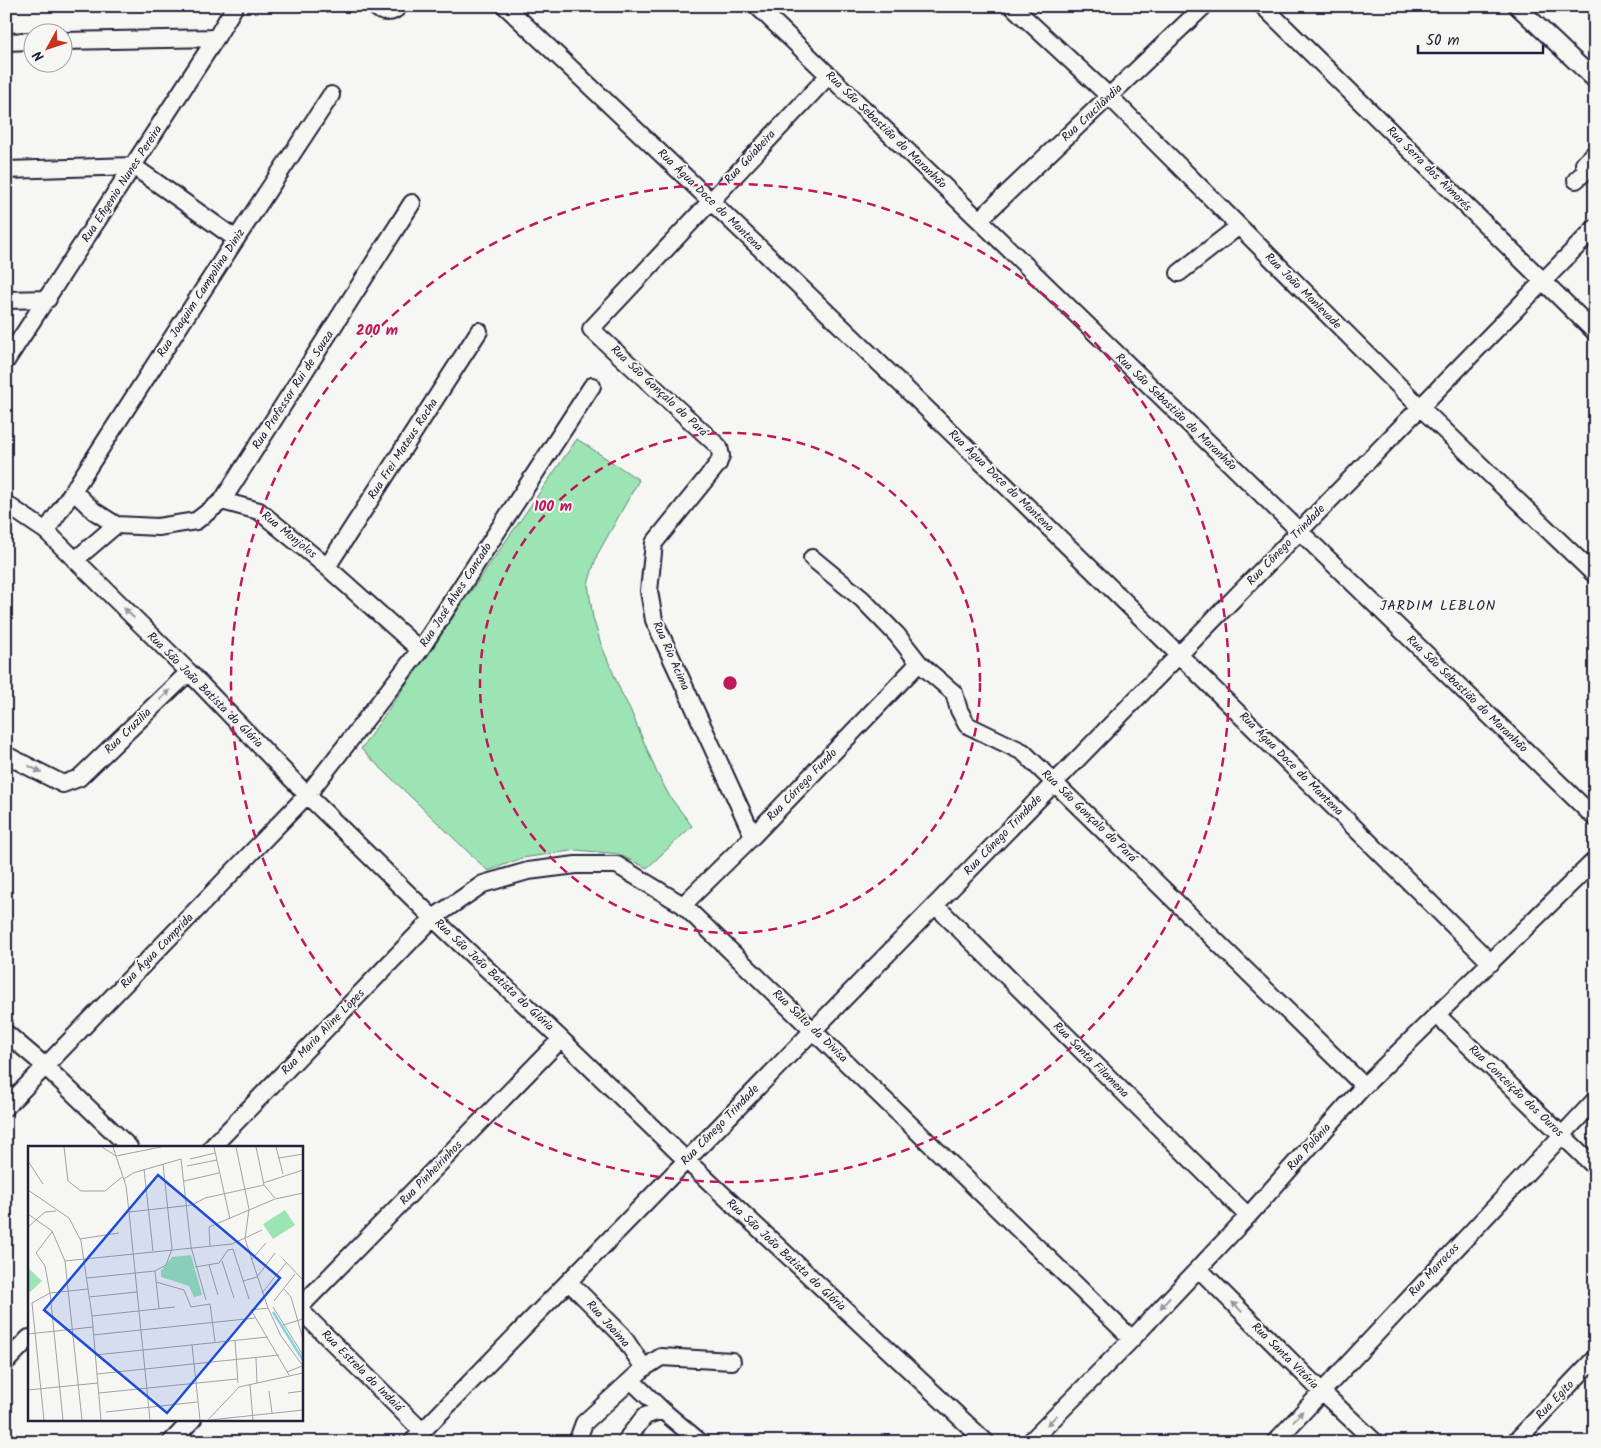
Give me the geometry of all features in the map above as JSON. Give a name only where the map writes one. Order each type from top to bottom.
[{"type":"street","name":"Rua Efigenio Nunes Pereira","points":[[6,361],[48,299],[235,6]]},
{"type":"street","points":[[375,6],[378,10],[387,13],[396,10],[399,6]]},
{"type":"street","name":"Rua Água Doce do Mantena","points":[[504,6],[710,200],[1180,654],[1491,963]]},
{"type":"street","name":"Rua São Sebastião do Maranhão","points":[[757,6],[1595,818]]},
{"type":"street","name":"Rua João Monlevade","points":[[1012,6],[1110,97],[1420,407],[1595,575]]},
{"type":"street","name":"Rua Crucilândia","points":[[980,220],[1204,6]]},
{"type":"street","name":"Rua Serra dos Aimorés","points":[[1263,6],[1595,332]]},
{"type":"street","points":[[1517,6],[1595,80]]},
{"type":"street","points":[[72,41],[216,38]]},
{"type":"street","points":[[6,42],[22,41]]},
{"type":"street","name":"Rua Goiabeira","points":[[591,329],[829,75]]},
{"type":"street","name":"Rua Joaquim Campolina Diniz","points":[[73,491],[236,239],[332,95]]},
{"type":"street","points":[[1576,180],[1588,169],[1584,164],[1595,153]]},
{"type":"street","points":[[6,170],[133,166],[236,239]]},
{"type":"street","name":"Rua Professor Rui de Souza","points":[[222,501],[412,203]]},
{"type":"street","points":[[1179,273],[1239,226]]},
{"type":"street","name":"Rua Cônego Trindade","points":[[417,1436],[1595,228]]},
{"type":"street","points":[[6,300],[48,299]]},
{"type":"street","name":"Rua São Gonçalo do Pará","points":[[591,329],[719,447],[721,456]]},
{"type":"street","name":"Rua Frei Mateus Rocha","points":[[327,567],[479,331]]},
{"type":"street","name":"Rua José Alves Cancado","points":[[307,795],[420,650],[592,386]]},
{"type":"street","name":"Rua Rio Acima","points":[[721,456],[718,464],[654,544],[649,591],[654,620],[753,836]]},
{"type":"street","points":[[46,531],[73,491],[94,511],[116,525],[158,527],[196,521],[222,501]]},
{"type":"street","name":"Rua Monjolos","points":[[222,501],[259,510],[327,567],[420,650]]},
{"type":"street","name":"Rua São João Batista do Glória","points":[[6,504],[46,531],[189,672],[307,795],[433,918],[561,1038],[686,1160],[986,1442]]},
{"type":"street","points":[[75,560],[116,525]]},
{"type":"street","name":"Rua São Gonçalo do Pará","points":[[812,558],[862,600],[897,635],[919,663],[954,693],[959,710],[967,725],[1023,752],[1364,1086]]},
{"type":"street","name":"Rua Córrego Fundo","points":[[683,905],[753,836],[919,663]]},
{"type":"street","name":"Rua Cruzilia","points":[[6,755],[63,784],[79,778],[189,672]]},
{"type":"street","name":"Rua Água Comprida","points":[[6,1107],[307,795]]},
{"type":"street","name":"Rua Polônia","points":[[1030,1442],[1132,1339],[1248,1216],[1364,1086],[1595,860]]},
{"type":"street","name":"Rua Salto da Divisa","points":[[433,918],[483,884],[528,871],[576,865],[617,865],[683,905],[1132,1339]]},
{"type":"street","name":"Rua Santa Filomena","points":[[935,905],[1248,1216]]},
{"type":"street","name":"Rua Maria Aline Lopes","points":[[213,1146],[433,918]]},
{"type":"street","name":"Rua Conceição dos Ouros","points":[[1437,1015],[1595,1167]]},
{"type":"street","points":[[6,1033],[45,1066],[128,1146]]},
{"type":"street","name":"Rua Pinheirinhos","points":[[302,1305],[561,1038]]},
{"type":"street","name":"Rua Marrocos","points":[[1275,1442],[1595,1100]]},
{"type":"street","name":"Rua Santa Vitória","points":[[1198,1268],[1375,1442]]},
{"type":"street","name":"Rua Joaima","points":[[569,1282],[622,1335],[644,1368]]},
{"type":"street","name":"Rua Estrela do Indaiá","points":[[302,1313],[417,1436]]},
{"type":"street","points":[[6,1362],[28,1339]]},
{"type":"street","points":[[577,1442],[584,1422],[644,1368],[661,1357],[732,1361]]},
{"type":"street","name":"Rua Egito","points":[[1514,1442],[1595,1358]]},
{"type":"street","points":[[631,1380],[662,1410],[700,1442]]},
{"type":"street","points":[[626,1442],[644,1416],[662,1410]]},
{"type":"street","points":[[171,1442],[192,1420]]},
{"type":"green space","points":[[577,439],[639,480],[597,555],[588,584],[593,618],[601,644],[657,773],[670,797],[692,826],[647,868],[618,854],[577,850],[522,858],[488,871],[361,749]]},
{"type":"district","name":"JARDIM LEBLON","points":[[1438,606]]}]
